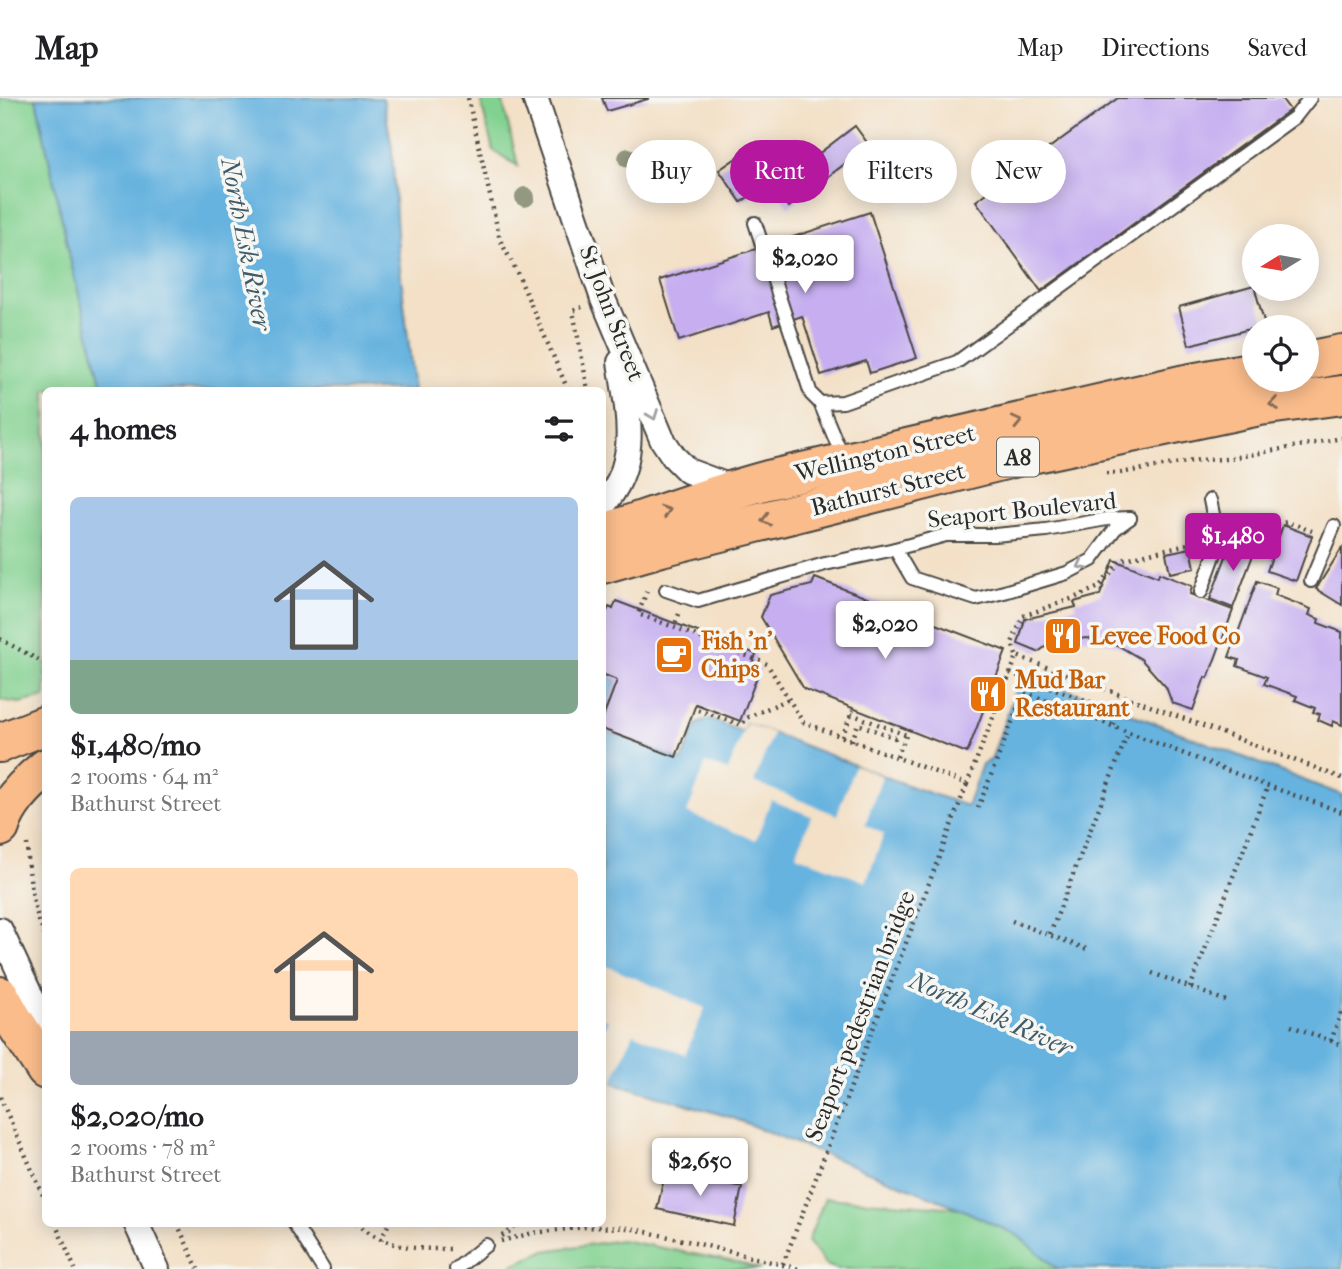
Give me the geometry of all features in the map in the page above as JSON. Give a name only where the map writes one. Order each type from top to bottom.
[{"type":"highway","points":[[1319,359],[1342,354]]},
{"type":"highway","name":"Wellington Street","points":[[606,533],[736,489],[1181,385],[1242,373]]},
{"type":"highway","name":"Bathurst Street","points":[[606,563],[1017,457],[1261,406],[1342,395]]},
{"type":"highway","points":[[0,778],[25,737]]},
{"type":"highway","points":[[13,834],[7,809],[42,771]]},
{"type":"highway","points":[[0,996],[42,1064]]},
{"type":"street","name":"St John Street","points":[[534,98],[603,299],[662,439],[688,471],[736,489]]},
{"type":"street","points":[[606,501],[625,469],[630,434],[615,330]]},
{"type":"street","points":[[0,930],[42,1021]]},
{"type":"street","points":[[138,1227],[157,1269]]},
{"type":"lane","points":[[820,403],[842,402],[957,362],[1295,117],[1310,98]]},
{"type":"lane","points":[[755,223],[810,394],[820,403],[845,462]]},
{"type":"lane","points":[[1201,592],[1219,542],[1210,500]]},
{"type":"lane","name":"Seaport Boulevard","points":[[666,590],[698,601],[824,564],[946,535],[995,535],[1130,518],[1115,529],[1092,560],[1082,566],[1067,573],[976,599],[912,578],[895,549]]},
{"type":"lane","points":[[1311,581],[1331,532]]},
{"type":"lane","points":[[297,1227],[323,1269]]},
{"type":"lane","points":[[456,1269],[486,1245]]},
{"type":"path","points":[[468,98],[500,240],[567,387]]},
{"type":"path","points":[[587,387],[573,311],[603,299]]},
{"type":"path","points":[[1331,532],[1287,522],[1121,560],[1099,587],[1023,616],[1012,643],[1017,656],[1342,778]]},
{"type":"path","points":[[666,590],[647,591],[638,614],[767,664],[803,722],[967,784]]},
{"type":"path","points":[[674,627],[682,607],[680,594]]},
{"type":"path","points":[[0,639],[42,662]]},
{"type":"path","name":"Seaport pedestrian bridge","points":[[783,1264],[1017,656]]},
{"type":"path","points":[[1010,673],[1118,712],[1112,726]]},
{"type":"path","points":[[978,808],[1024,692],[1342,812]]},
{"type":"path","points":[[698,710],[742,725],[746,718],[789,699]]},
{"type":"path","points":[[842,737],[852,712],[897,733],[907,734],[897,757]]},
{"type":"path","points":[[852,741],[858,724],[895,738],[897,733]]},
{"type":"path","points":[[1049,934],[1128,733]]},
{"type":"path","points":[[1190,988],[1268,786]]},
{"type":"path","points":[[13,834],[42,927]]},
{"type":"path","points":[[1012,921],[1089,950]]},
{"type":"path","points":[[1152,973],[1229,1002]]},
{"type":"path","points":[[1331,1041],[1342,1010]]},
{"type":"path","points":[[1291,1026],[1342,1045]]},
{"type":"path","points":[[1,1099],[42,1193]]},
{"type":"path","points":[[57,1227],[75,1269]]},
{"type":"path","points":[[179,1227],[198,1269]]},
{"type":"path","points":[[362,1227],[381,1240],[399,1247],[466,1250],[533,1233],[586,1227],[629,1228],[799,1269]]},
{"type":"path","points":[[381,1240],[387,1227]]},
{"type":"green space","points":[[0,98],[36,98],[72,267],[102,387],[42,387],[42,698],[20,703],[0,700]]},
{"type":"green space","points":[[480,98],[502,98],[518,166],[493,150]]},
{"type":"green space","points":[[825,1198],[959,1208],[1017,1235],[1058,1269],[837,1269],[826,1265],[808,1241]]},
{"type":"green space","points":[[621,1240],[761,1269],[503,1269],[544,1251]]},
{"type":"water","name":"North Esk River","points":[[36,98],[383,98],[392,148],[398,251],[414,387],[102,387],[72,267]]},
{"type":"water","name":"North Esk River","points":[[1022,672],[1342,795],[1342,1269],[1058,1269],[1017,1235],[959,1208],[733,1118],[606,1079],[606,731],[682,761],[697,724],[709,719],[743,732],[746,723],[967,806],[982,764],[991,760]]},
{"type":"water","points":[[606,676],[617,680],[606,709]]},
{"type":"pier","points":[[746,723],[773,733],[754,782],[837,815],[855,765],[882,776],[865,825],[884,834],[866,882],[796,855],[811,816],[771,800],[756,840],[687,813],[706,763],[728,771]]},
{"type":"pier","points":[[606,966],[705,1008],[685,1055],[633,1033],[611,1085],[606,1083]]},
{"type":"building","points":[[602,98],[648,98],[648,99],[607,111]]},
{"type":"building","points":[[1118,98],[1281,98],[1290,110],[1041,291],[977,203],[1066,203],[1066,140],[1060,140]]},
{"type":"building","points":[[855,126],[865,140],[843,140],[843,165],[829,176],[829,146]]},
{"type":"building","points":[[730,162],[730,186],[719,170]]},
{"type":"building","points":[[870,212],[917,358],[870,373],[866,361],[821,375],[802,316],[773,326],[769,312],[679,341],[660,280]]},
{"type":"building","points":[[1242,289],[1242,301],[1258,301],[1262,315],[1242,315],[1242,331],[1189,345],[1179,307]]},
{"type":"building","points":[[1283,525],[1312,536],[1296,581],[1267,571]]},
{"type":"building","points":[[1233,538],[1256,547],[1233,608],[1210,599]]},
{"type":"building","points":[[1191,548],[1195,568],[1170,573],[1166,553]]},
{"type":"building","points":[[1342,548],[1342,605],[1316,589]]},
{"type":"building","points":[[1114,560],[1158,577],[1159,573],[1192,586],[1190,594],[1233,610],[1193,710],[1172,703],[1166,687],[1141,659],[1117,645],[1087,638],[1052,642],[1038,652],[1018,644],[1025,619],[1076,607],[1074,602],[1100,595]]},
{"type":"building","points":[[815,578],[1006,651],[967,753],[804,689],[761,617],[770,595],[812,585]]},
{"type":"building","points":[[1257,581],[1277,588],[1275,595],[1311,609],[1309,615],[1319,619],[1318,623],[1342,632],[1342,725],[1333,721],[1332,726],[1318,720],[1320,714],[1313,712],[1315,708],[1295,700],[1297,696],[1264,684],[1267,677],[1237,666],[1239,660],[1229,657]]},
{"type":"building","points":[[616,601],[756,654],[752,666],[760,669],[740,721],[696,704],[676,757],[606,731],[606,709],[617,680],[606,676],[606,610],[609,607],[613,609]]},
{"type":"building","points":[[666,1170],[742,1187],[734,1226],[657,1209]]},
{"type":"place","name":"Levee Food Co","points":[[1063,636]]},
{"type":"place","name":"Fish 'n' Chips","points":[[674,655]]},
{"type":"place","name":"Mud Bar Restaurant","points":[[988,694]]}]
